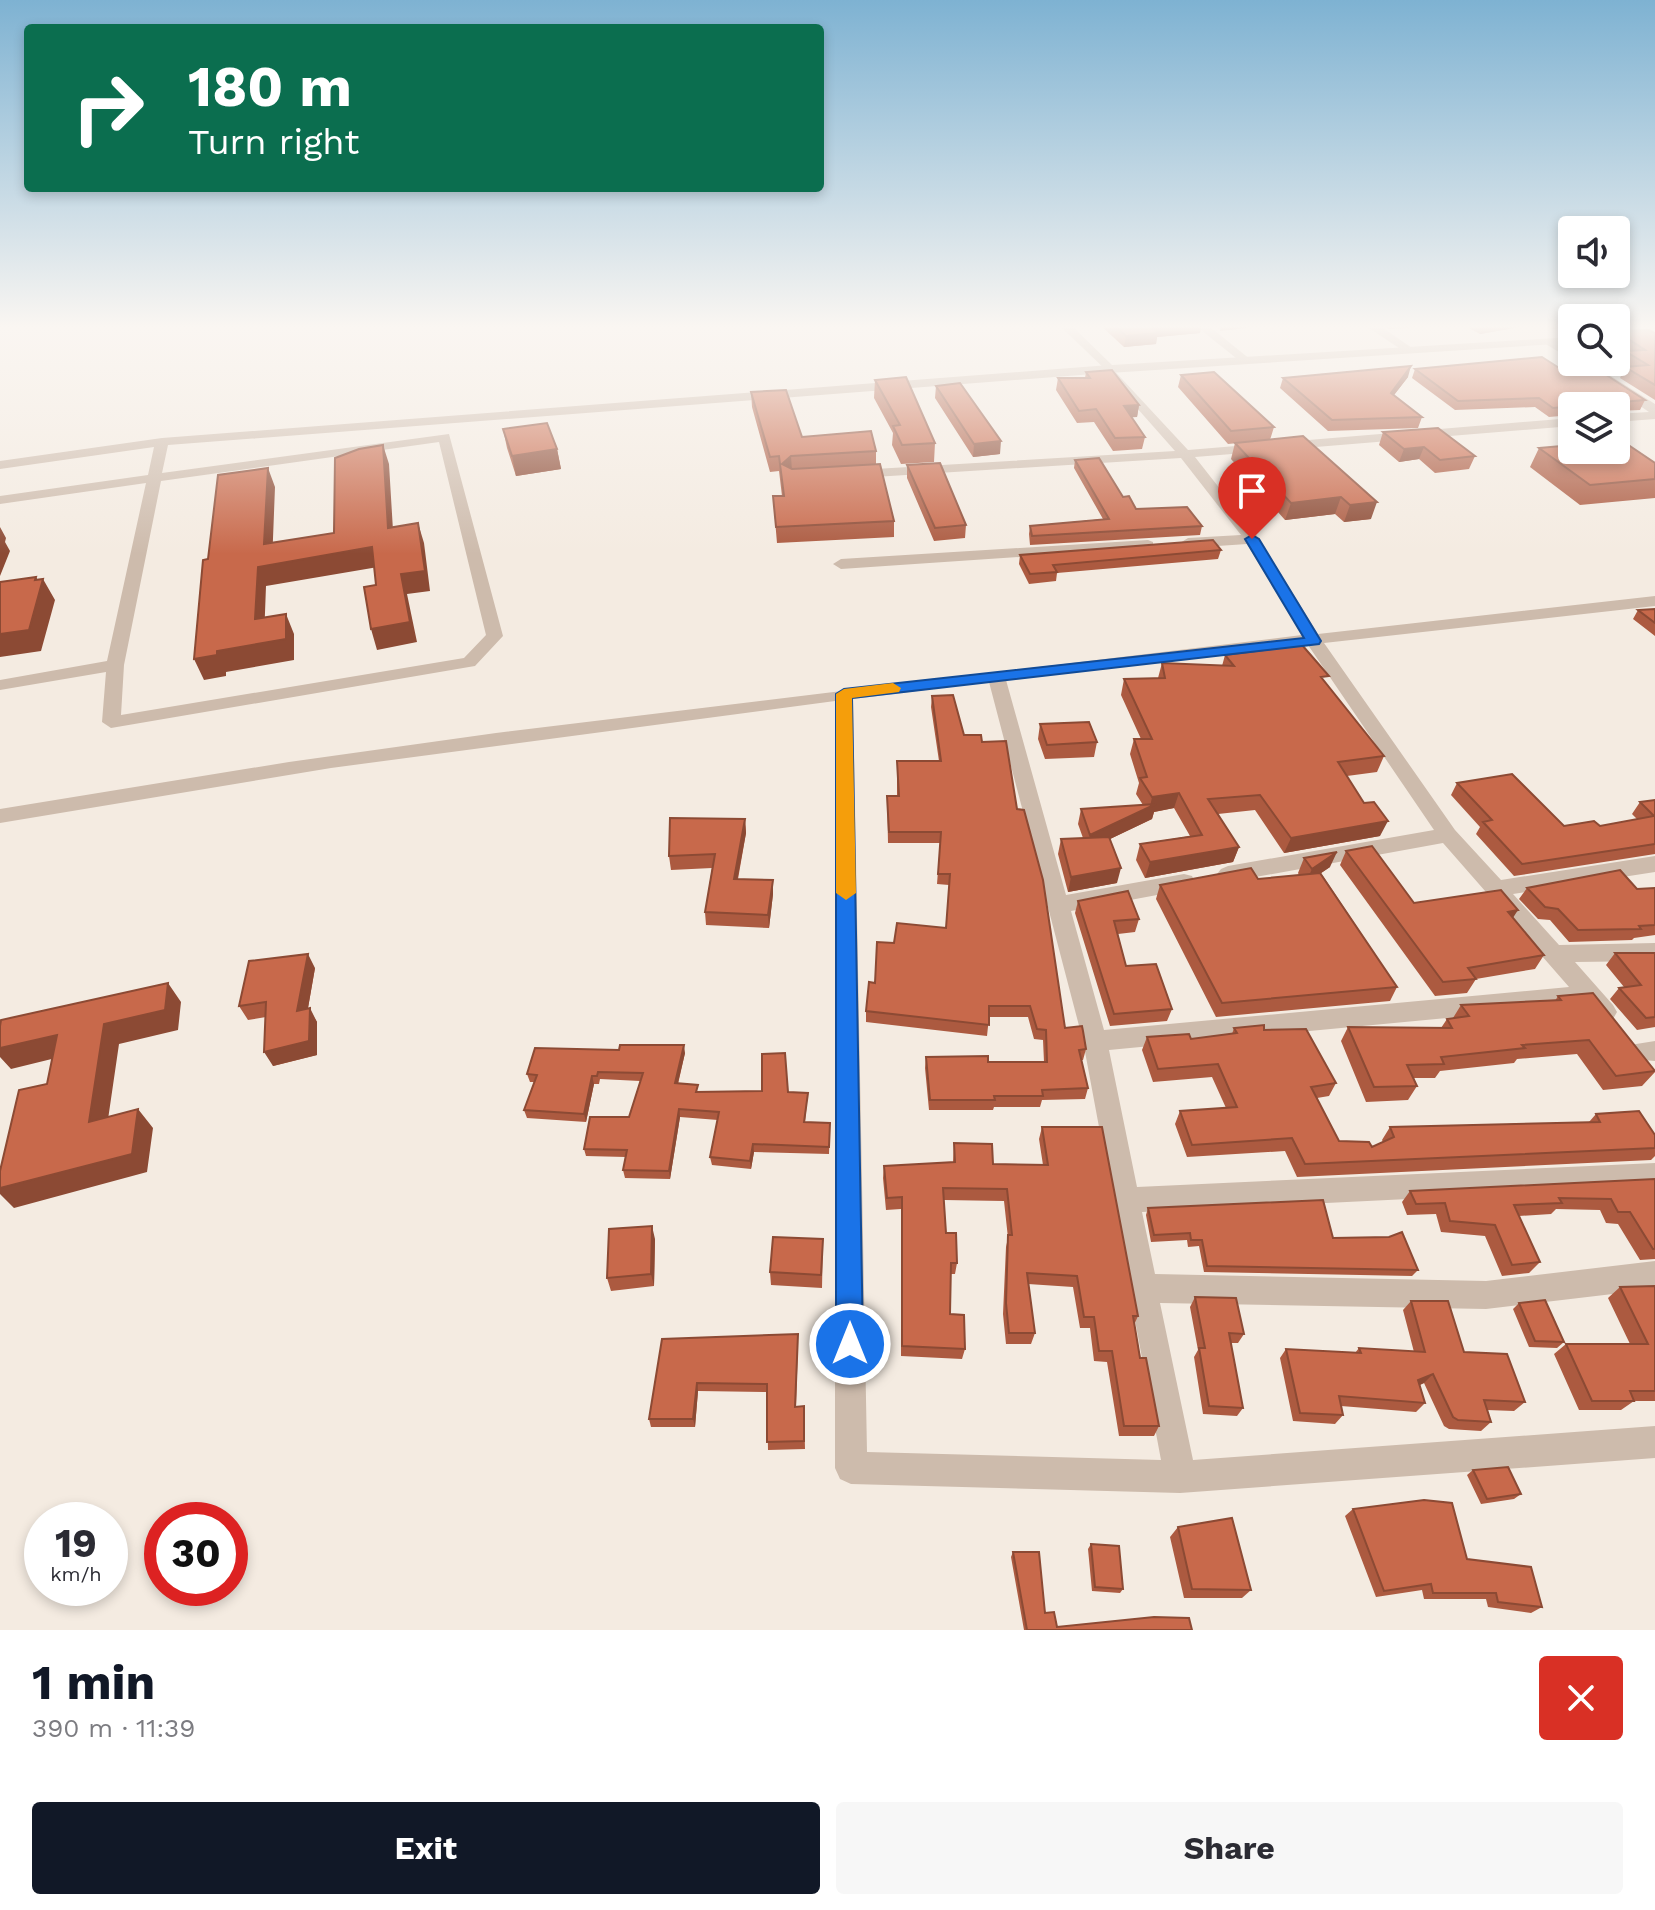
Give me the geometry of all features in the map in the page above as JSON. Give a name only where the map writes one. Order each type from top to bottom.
[{"type":"street","points":[[0,465],[162,442],[680,402]]},
{"type":"street","points":[[1139,402],[1185,454],[1252,539],[1314,641],[1448,835],[1635,1043],[1655,1073]]},
{"type":"street","points":[[1630,416],[1655,412]]},
{"type":"street","points":[[839,475],[1185,454],[1558,423]]},
{"type":"street","points":[[0,500],[154,478],[444,437],[495,636],[469,662],[111,722],[115,665],[154,478],[162,442]]},
{"type":"street","points":[[841,564],[1252,539]]},
{"type":"street","points":[[0,816],[327,762],[844,694],[1651,605]]},
{"type":"street","points":[[0,685],[115,665]]},
{"type":"street","points":[[996,676],[1095,1041],[1180,1477]]},
{"type":"street","points":[[844,694],[851,1468],[1180,1477],[1655,1442]]},
{"type":"street","points":[[1057,905],[1448,835]]},
{"type":"street","points":[[1496,889],[1655,864]]},
{"type":"street","points":[[1556,954],[1655,952]]},
{"type":"street","points":[[1095,1041],[1589,994]]},
{"type":"street","points":[[1126,1200],[1655,1175]]},
{"type":"street","points":[[1144,1288],[1486,1295],[1655,1275]]},
{"type":"building","points":[[754,402],[790,402],[802,437],[871,431],[876,451],[791,456],[782,464],[792,469],[880,464],[894,521],[776,527],[773,496],[784,496],[779,456],[770,457]]},
{"type":"building","points":[[887,402],[917,402],[935,443],[902,445],[893,426],[900,425]]},
{"type":"building","points":[[947,402],[973,402],[1001,441],[974,444]]},
{"type":"building","points":[[1073,402],[1137,402],[1139,405],[1124,406],[1145,437],[1115,438],[1096,409],[1079,411]]},
{"type":"building","points":[[1205,402],[1247,402],[1274,427],[1231,431]]},
{"type":"building","points":[[1311,402],[1403,402],[1422,417],[1332,420]]},
{"type":"building","points":[[1545,402],[1558,402],[1558,408],[1553,408]]},
{"type":"building","points":[[547,423],[557,449],[512,456],[503,429]]},
{"type":"building","points":[[1438,428],[1475,456],[1440,460],[1424,447],[1404,449],[1383,432]]},
{"type":"building","points":[[1303,436],[1377,502],[1350,505],[1341,497],[1291,503],[1235,443]]},
{"type":"building","points":[[383,445],[388,528],[418,523],[425,571],[401,574],[410,622],[371,629],[364,587],[376,585],[372,547],[258,567],[255,619],[286,614],[286,639],[217,651],[217,655],[194,659],[203,560],[208,559],[218,475],[268,468],[264,544],[334,533],[335,458],[359,449]]},
{"type":"building","points":[[1558,446],[1558,462],[1539,448]]},
{"type":"building","points":[[1630,446],[1655,463],[1655,479],[1590,485],[1561,464],[1630,464]]},
{"type":"building","points":[[1099,458],[1123,497],[1129,496],[1136,509],[1187,507],[1202,526],[1032,536],[1030,526],[1109,519],[1075,460]]},
{"type":"building","points":[[940,463],[966,525],[935,528],[907,465]]},
{"type":"building","points":[[1213,540],[1221,550],[1053,565],[1057,572],[1030,574],[1020,555]]},
{"type":"building","points":[[36,577],[35,580],[43,579],[29,630],[0,634],[0,582]]},
{"type":"building","points":[[1655,609],[1655,623],[1638,610]]},
{"type":"building","points":[[1302,645],[1329,676],[1321,677],[1384,756],[1338,762],[1364,803],[1374,802],[1388,821],[1291,838],[1260,795],[1208,799],[1239,847],[1150,862],[1140,844],[1202,835],[1179,793],[1152,797],[1140,778],[1147,777],[1134,739],[1152,739],[1124,679],[1165,678],[1162,663],[1234,666],[1225,655]]},
{"type":"building","points":[[953,695],[964,735],[981,735],[982,742],[1006,741],[1017,809],[1024,810],[1043,880],[1065,1028],[1082,1026],[1086,1049],[1079,1050],[1088,1088],[1042,1090],[1043,1096],[994,1096],[995,1100],[930,1100],[926,1057],[988,1056],[988,1062],[1047,1062],[1046,1030],[1037,1029],[1030,1006],[989,1006],[989,1025],[866,1011],[869,982],[875,983],[877,942],[894,943],[897,923],[946,928],[950,874],[938,874],[941,832],[889,832],[887,796],[899,796],[897,761],[941,761],[932,696]]},
{"type":"building","points":[[1089,722],[1097,742],[1047,745],[1040,724]]},
{"type":"building","points":[[1512,774],[1564,826],[1594,821],[1600,826],[1654,816],[1640,802],[1655,800],[1655,844],[1522,864],[1483,822],[1492,820],[1457,783]]},
{"type":"building","points":[[1156,804],[1090,835],[1081,809]]},
{"type":"building","points":[[670,818],[745,819],[734,879],[773,880],[768,915],[705,912],[715,854],[669,856]]},
{"type":"building","points":[[1109,837],[1121,868],[1071,877],[1061,839]]},
{"type":"building","points":[[1372,846],[1414,903],[1501,890],[1518,910],[1508,912],[1544,955],[1468,968],[1476,979],[1443,982],[1346,851]]},
{"type":"building","points":[[1337,852],[1312,869],[1304,858]]},
{"type":"building","points":[[1251,868],[1258,879],[1320,873],[1397,987],[1222,1003],[1160,885]]},
{"type":"building","points":[[1620,870],[1637,889],[1655,888],[1655,925],[1639,926],[1641,929],[1578,930],[1558,909],[1545,907],[1527,888]]},
{"type":"building","points":[[1128,891],[1139,919],[1114,921],[1126,966],[1156,964],[1172,1009],[1114,1014],[1078,901]]},
{"type":"building","points":[[1615,953],[1655,953],[1655,1017],[1646,1018],[1619,988],[1641,985]]},
{"type":"building","points":[[308,954],[297,1011],[310,1008],[309,1041],[264,1052],[266,1002],[239,1006],[249,961]]},
{"type":"building","points":[[168,983],[165,1010],[104,1024],[89,1122],[138,1109],[132,1154],[0,1188],[0,1171],[19,1090],[47,1084],[57,1035],[0,1048],[1,1020]]},
{"type":"building","points":[[1593,993],[1655,1071],[1616,1076],[1589,1040],[1522,1045],[1525,1048],[1441,1057],[1444,1064],[1407,1065],[1417,1086],[1374,1087],[1348,1027],[1452,1028],[1447,1019],[1469,1016],[1461,1005],[1561,1000],[1558,996]]},
{"type":"building","points":[[1264,1025],[1264,1030],[1306,1029],[1336,1083],[1311,1087],[1339,1141],[1369,1142],[1372,1147],[1394,1137],[1390,1127],[1600,1122],[1596,1114],[1639,1111],[1655,1135],[1655,1148],[1305,1164],[1292,1138],[1192,1145],[1180,1111],[1237,1107],[1218,1064],[1158,1069],[1147,1037],[1189,1034],[1191,1039],[1237,1033],[1234,1028]]},
{"type":"building","points":[[620,1045],[684,1045],[675,1083],[698,1085],[696,1092],[762,1091],[762,1054],[785,1053],[788,1092],[808,1093],[804,1122],[830,1123],[829,1147],[753,1144],[750,1161],[710,1157],[719,1112],[679,1109],[669,1171],[623,1170],[627,1150],[584,1149],[590,1117],[629,1117],[643,1073],[598,1072],[597,1076],[592,1076],[584,1114],[524,1110],[537,1075],[527,1074],[535,1048],[619,1050]]},
{"type":"building","points":[[1042,1127],[1102,1127],[1138,1316],[1133,1316],[1140,1358],[1146,1358],[1159,1426],[1124,1426],[1112,1351],[1099,1351],[1094,1317],[1084,1317],[1077,1276],[1027,1273],[1035,1333],[1009,1333],[1006,1303],[1008,1235],[1012,1235],[1007,1189],[943,1188],[946,1233],[956,1233],[957,1263],[951,1263],[950,1314],[964,1315],[965,1349],[902,1346],[902,1197],[887,1198],[884,1166],[955,1162],[954,1143],[992,1144],[993,1164],[1048,1165]]},
{"type":"building","points":[[1655,1179],[1655,1249],[1630,1212],[1618,1212],[1611,1199],[1559,1198],[1562,1203],[1514,1205],[1540,1262],[1512,1265],[1495,1225],[1450,1221],[1445,1203],[1416,1204],[1410,1191]]},
{"type":"building","points":[[1323,1200],[1333,1238],[1389,1237],[1402,1232],[1418,1270],[1207,1266],[1202,1240],[1191,1240],[1190,1233],[1154,1235],[1148,1208]]},
{"type":"building","points":[[652,1226],[651,1274],[607,1278],[609,1229]]},
{"type":"building","points":[[773,1237],[823,1239],[821,1275],[770,1272]]},
{"type":"building","points":[[1655,1286],[1655,1391],[1630,1391],[1634,1401],[1592,1401],[1566,1344],[1648,1344],[1620,1287]]},
{"type":"building","points":[[1195,1297],[1236,1298],[1244,1334],[1229,1333],[1243,1408],[1209,1406],[1199,1348],[1205,1348]]},
{"type":"building","points":[[1545,1300],[1564,1342],[1535,1341],[1519,1303]]},
{"type":"building","points":[[1411,1301],[1448,1301],[1464,1352],[1507,1354],[1525,1402],[1484,1400],[1491,1422],[1458,1420],[1453,1417],[1433,1374],[1418,1380],[1425,1403],[1339,1396],[1343,1415],[1300,1413],[1286,1349],[1361,1353],[1359,1348],[1425,1352]]},
{"type":"building","points":[[798,1334],[795,1407],[804,1406],[804,1441],[767,1442],[767,1384],[697,1383],[693,1419],[649,1419],[662,1339]]},
{"type":"building","points":[[1508,1467],[1521,1494],[1487,1499],[1473,1470]]},
{"type":"building","points":[[1424,1500],[1452,1503],[1467,1559],[1531,1567],[1542,1607],[1498,1602],[1496,1593],[1433,1593],[1431,1584],[1384,1591],[1353,1509]]},
{"type":"building","points":[[1232,1518],[1251,1590],[1192,1589],[1178,1527]]},
{"type":"building","points":[[1091,1544],[1119,1546],[1123,1589],[1095,1587]]},
{"type":"building","points":[[1013,1552],[1039,1552],[1045,1613],[1054,1612],[1057,1627],[1154,1617],[1189,1618],[1192,1630],[1027,1630]]},
{"type":"slow traffic","points":[[846,893],[844,694],[893,688]]},
{"type":"route","points":[[850,1344],[844,694],[1314,641],[1252,539]]}]
